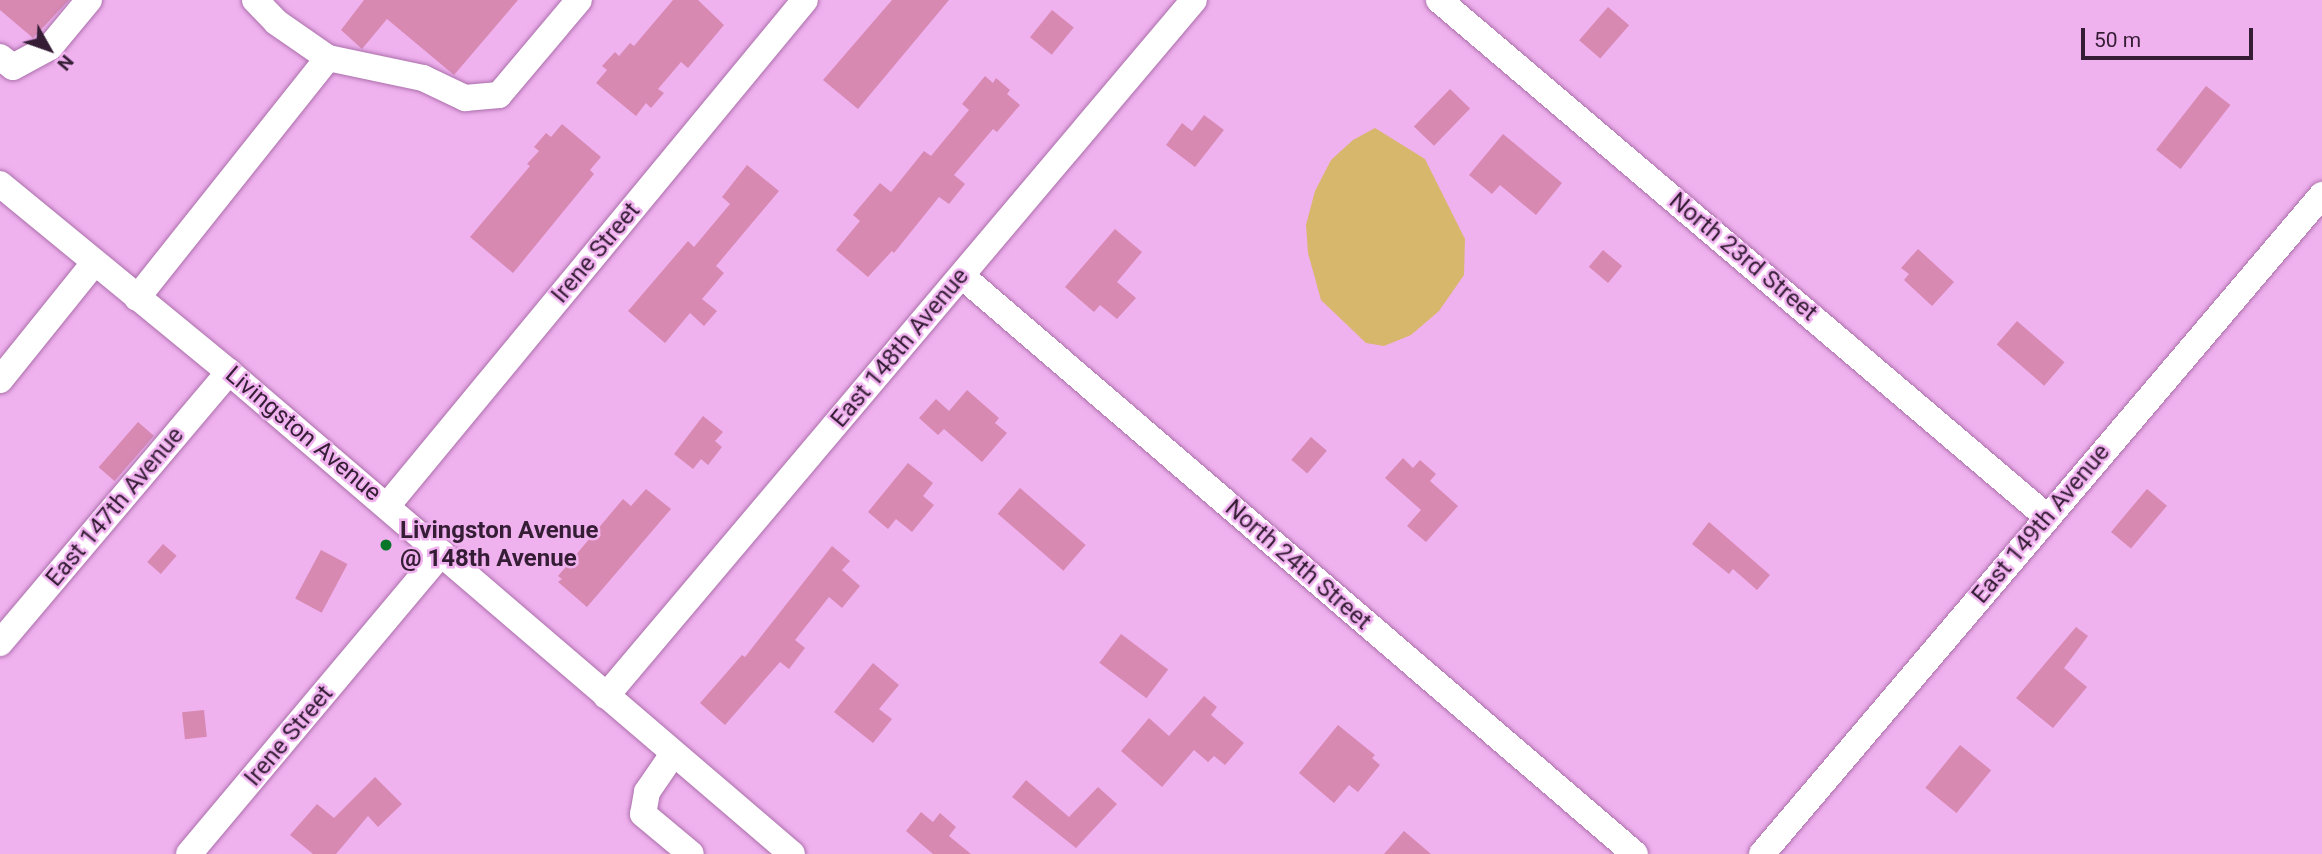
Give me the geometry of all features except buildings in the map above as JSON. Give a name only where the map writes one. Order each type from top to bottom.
[{"type":"street","points":[[0,57],[13,67],[50,47],[89,0]]},
{"type":"street","points":[[255,0],[276,22],[328,58],[423,78],[465,98],[499,95],[579,0]]},
{"type":"street","name":"Irene Street","points":[[387,506],[805,0]]},
{"type":"street","name":"East 148th Avenue","points":[[606,696],[1194,0]]},
{"type":"street","name":"North 23rd Street","points":[[1439,0],[2046,516]]},
{"type":"street","points":[[137,298],[328,58]]},
{"type":"street","name":"Livingston Avenue","points":[[0,184],[229,372],[792,854]]},
{"type":"street","name":"East 149th Avenue","points":[[1762,854],[2046,516],[2322,195]]},
{"type":"street","points":[[0,380],[94,263]]},
{"type":"street","name":"North 24th Street","points":[[961,276],[1634,854]]},
{"type":"street","name":"East 147th Avenue","points":[[0,643],[229,372]]},
{"type":"street","name":"Irene Street","points":[[190,854],[442,553]]},
{"type":"street","points":[[673,754],[647,792],[642,806],[643,814],[691,854]]},
{"type":"shaded area","points":[[1375,128],[1425,159],[1465,239],[1464,275],[1439,311],[1411,335],[1384,346],[1366,343],[1321,300],[1308,253],[1306,225],[1315,191],[1331,160],[1353,140]]},
{"type":"place","name":"Livingston Avenue @ 148th Avenue","points":[[386,545]]}]
